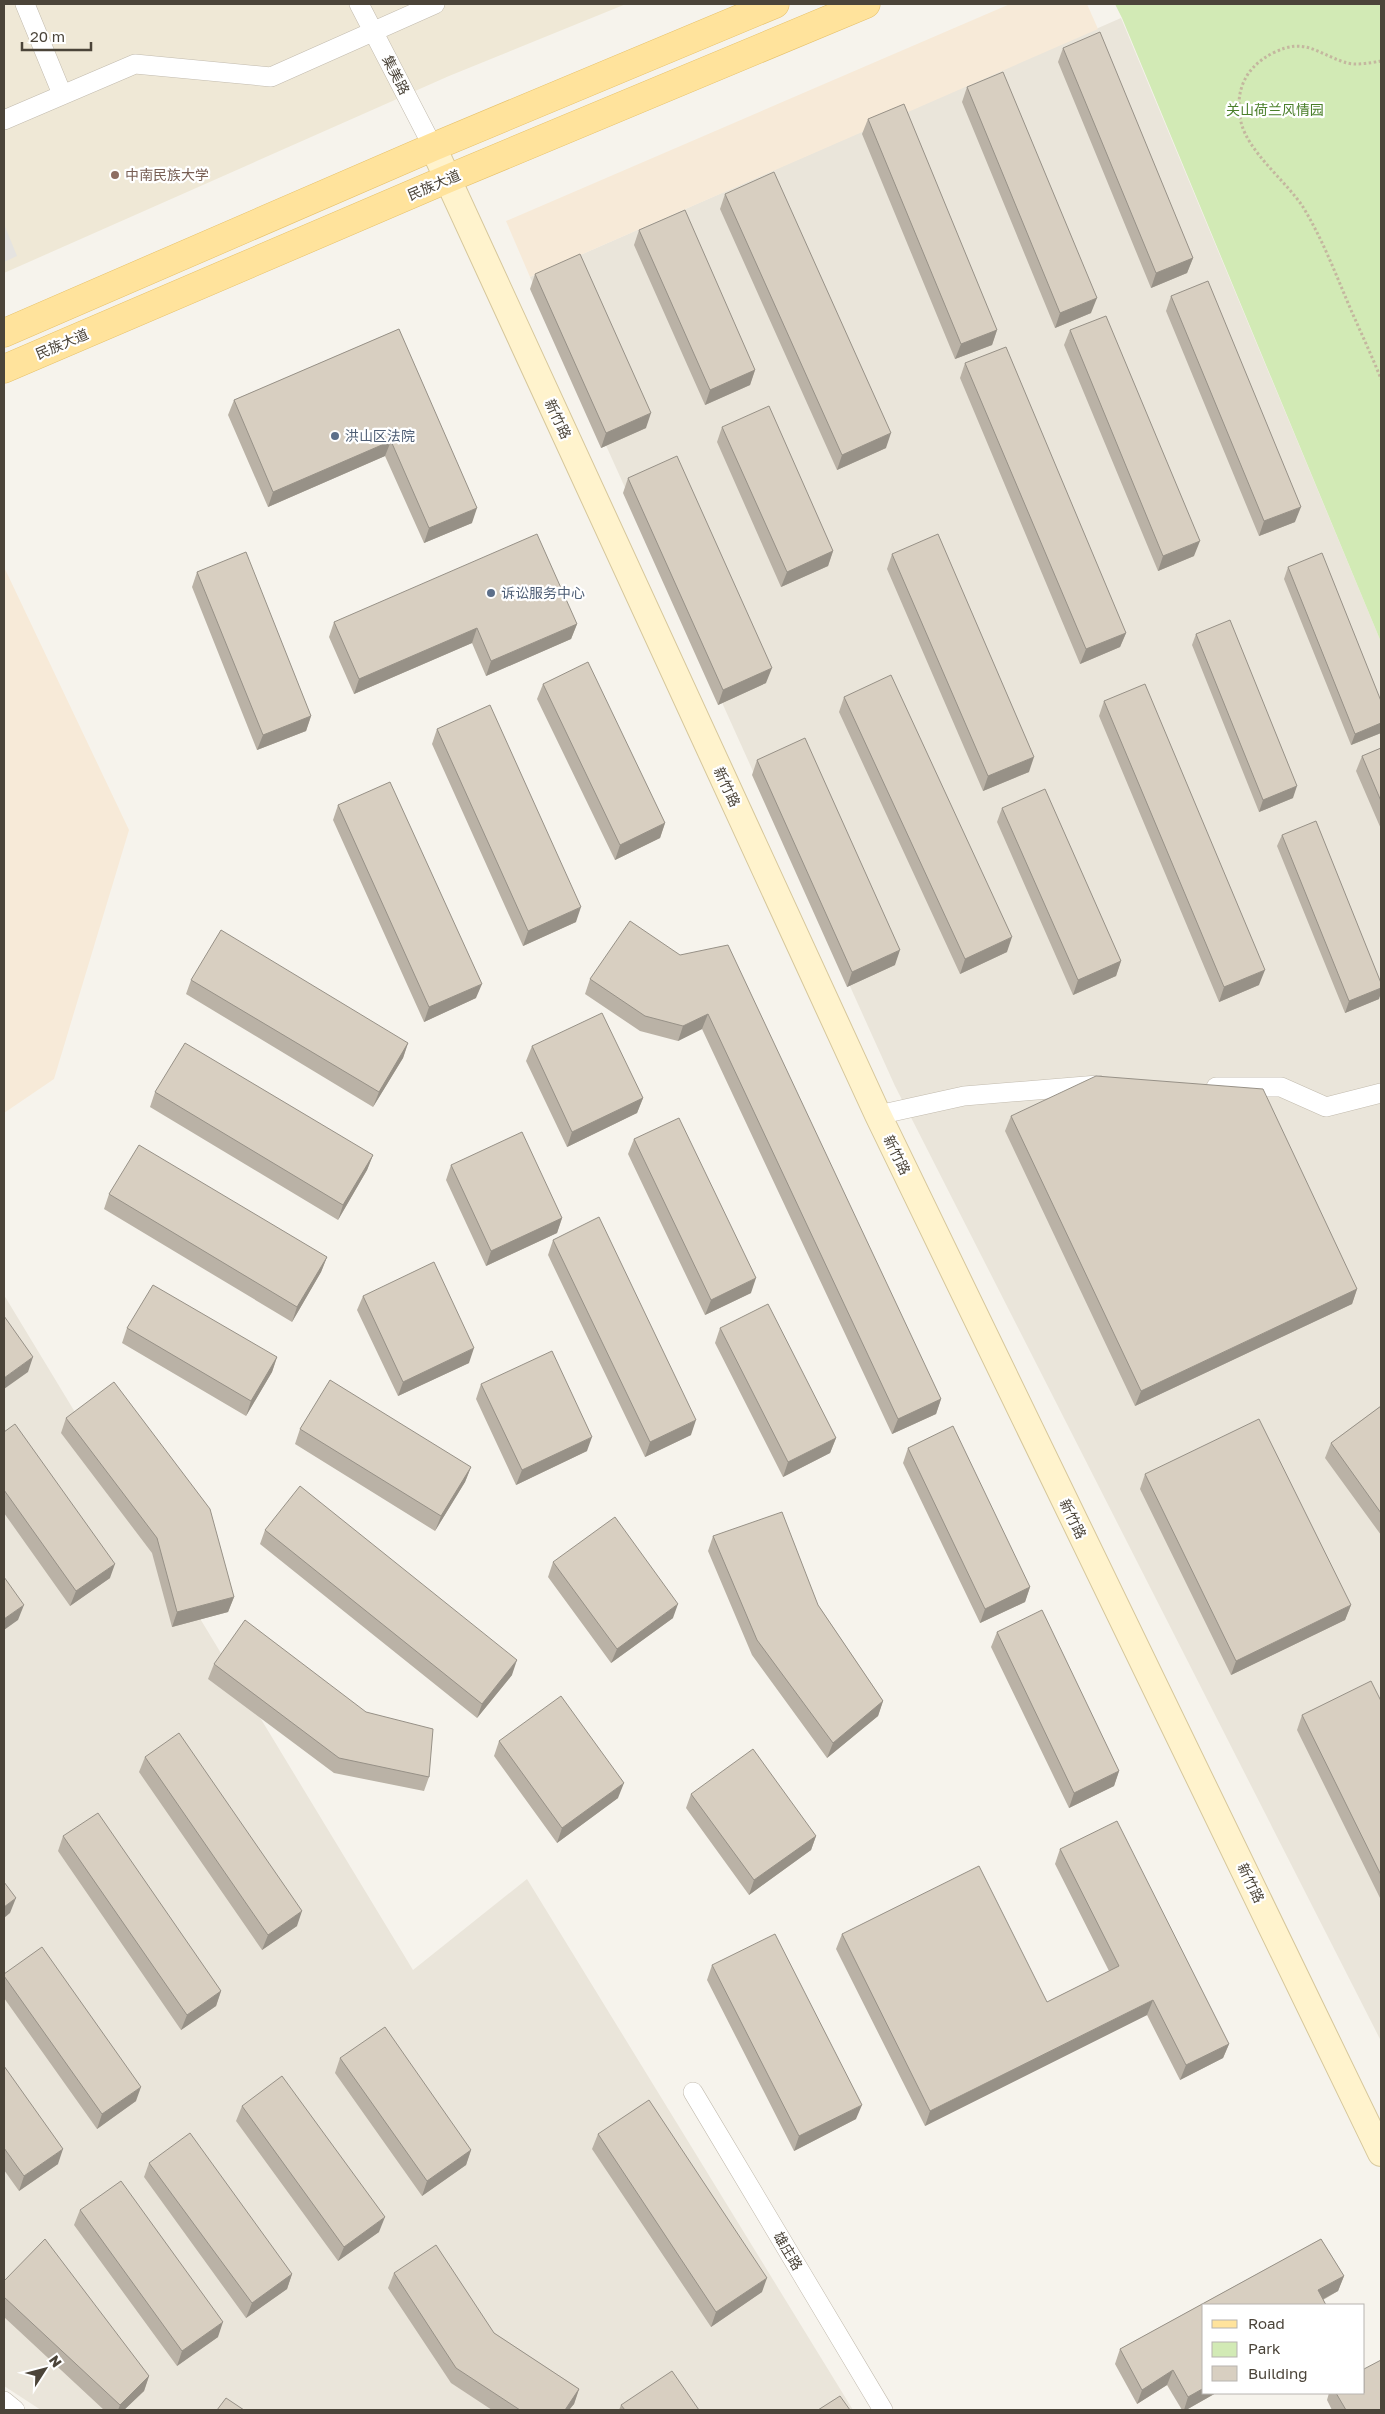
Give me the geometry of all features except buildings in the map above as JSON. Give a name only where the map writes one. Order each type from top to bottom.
[{"type":"main road","points":[[4,332],[432,147],[775,4]]},
{"type":"main road","name":"民族大道","points":[[4,369],[448,179],[866,4]]},
{"type":"main road","name":"新竹路","points":[[432,147],[878,1115],[1381,2153]]},
{"type":"street","points":[[24,4],[62,94]]},
{"type":"street","name":"集美路","points":[[359,4],[432,147]]},
{"type":"street","points":[[4,120],[135,64],[271,77],[436,4]]},
{"type":"street","points":[[878,1115],[964,1096],[1084,1085],[1114,1086]]},
{"type":"street","points":[[1202,1087],[1281,1088],[1326,1107],[1381,1093]]},
{"type":"street","name":"雄庄路","points":[[693,2092],[883,2410]]},
{"type":"street","points":[[4,2401],[14,2410]]},
{"type":"path","points":[[1381,61],[1345,63],[1310,47],[1293,47],[1273,53],[1253,66],[1242,82],[1240,105],[1242,123],[1253,145],[1302,207],[1318,235],[1335,269],[1381,379]]},
{"type":"shaded area","name":"中南民族大学","points":[[4,4],[626,4],[449,76],[4,273]]},
{"type":"shaded area","points":[[1010,4],[1087,4],[1098,29],[530,277],[506,221]]},
{"type":"shaded area","points":[[1121,18],[1381,642],[1381,2041],[895,1086],[530,277]]},
{"type":"shaded area","points":[[4,224],[17,256],[4,262]]},
{"type":"shaded area","points":[[4,567],[129,830],[54,1079],[4,1113]]},
{"type":"shaded area","points":[[4,1295],[413,1970],[527,1879],[853,2410],[41,2410],[4,2386]]},
{"type":"green space","name":"关山荷兰风情园","points":[[1115,4],[1381,4],[1381,642],[1122,18]]},
{"type":"place","name":"中南民族大学","points":[[115,175]]},
{"type":"place","name":"洪山区法院","points":[[335,436]]},
{"type":"place","name":"诉讼服务中心","points":[[491,593]]}]
